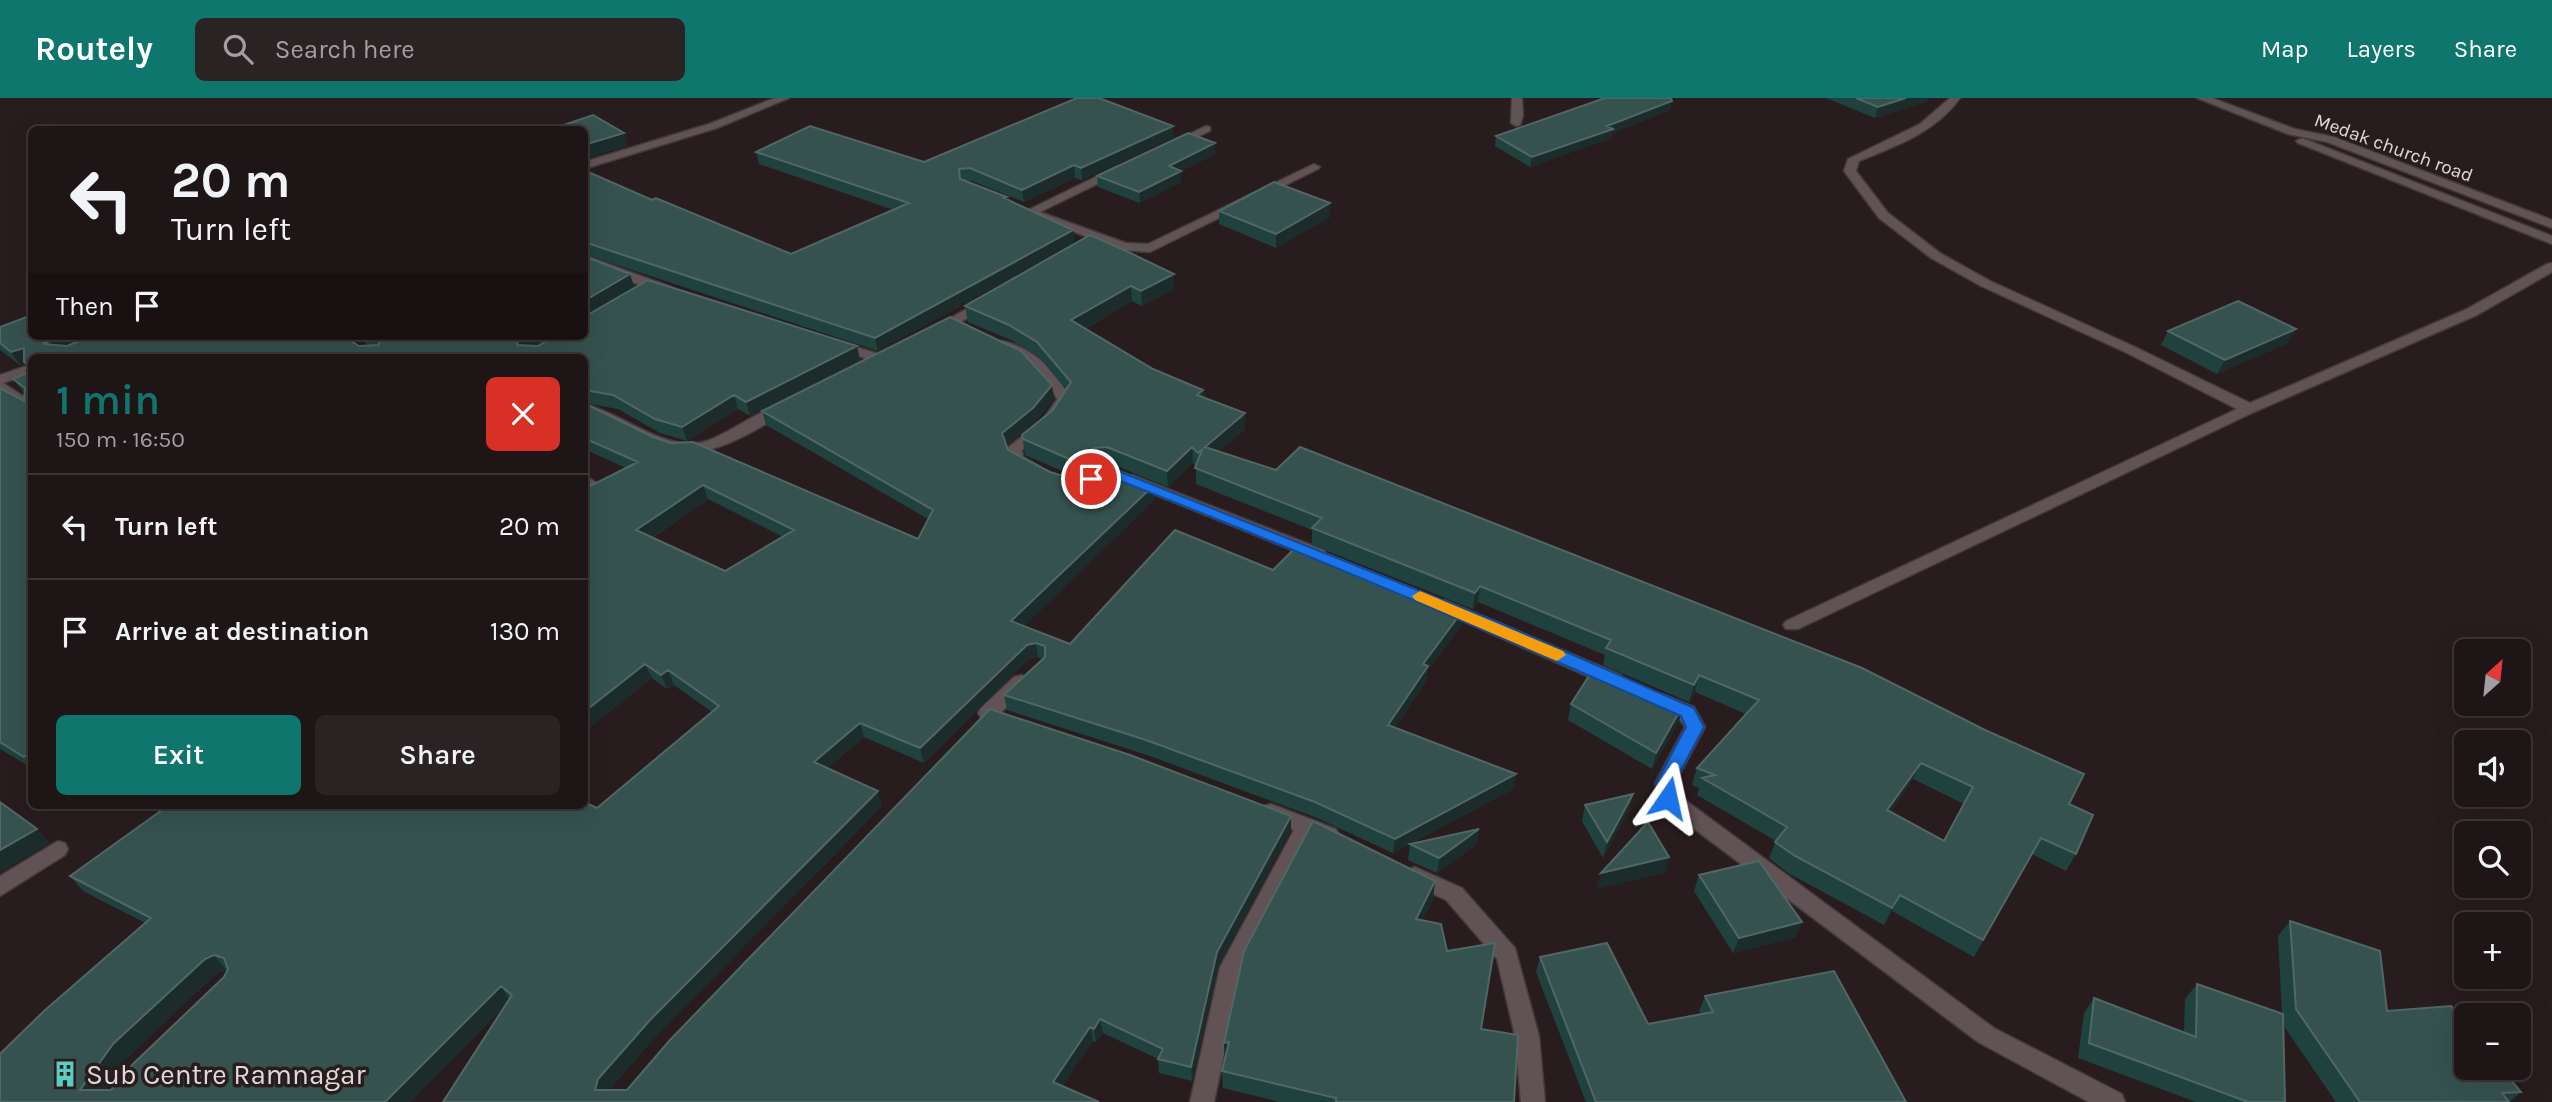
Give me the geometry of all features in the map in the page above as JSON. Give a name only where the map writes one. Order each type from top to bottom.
[{"type":"street","points":[[588,165],[713,126],[784,98]]},
{"type":"street","points":[[1516,122],[1517,98]]},
{"type":"street","points":[[1955,98],[1950,107],[1904,138],[1854,159],[1850,171],[1863,183],[1887,220],[1956,270],[2007,296],[2141,353],[2249,409]]},
{"type":"street","points":[[2202,98],[2292,132]]},
{"type":"street","points":[[1168,147],[1206,129]]},
{"type":"street","name":"Medak church road","points":[[2292,132],[2330,139],[2552,225]]},
{"type":"street","name":"Medak church road","points":[[2292,132],[2295,138],[2307,144],[2552,240]]},
{"type":"street","points":[[1030,212],[1130,165]]},
{"type":"street","points":[[1017,207],[1093,241],[1124,247],[1150,248],[1314,167]]},
{"type":"street","points":[[588,261],[645,289],[675,293]]},
{"type":"street","points":[[1792,625],[2249,409],[2472,312],[2552,267]]},
{"type":"street","points":[[916,341],[997,296]]},
{"type":"street","points":[[951,322],[1035,359],[1059,387],[1064,399],[1047,424],[1014,449],[1016,459],[1048,475]]},
{"type":"street","points":[[828,342],[887,356],[856,372]]},
{"type":"street","points":[[28,370],[0,382],[28,406]]},
{"type":"street","points":[[588,409],[609,413],[673,449],[691,450],[708,446],[794,403]]},
{"type":"street","points":[[1114,473],[1337,562]]},
{"type":"street","points":[[1428,600],[1626,685]]},
{"type":"street","points":[[969,733],[1038,666]]},
{"type":"street","points":[[1651,696],[1688,712],[1695,727],[1665,783],[1668,798],[1986,1035],[2113,1102]]},
{"type":"street","points":[[988,713],[1013,721]]},
{"type":"street","points":[[1255,806],[1344,842]]},
{"type":"street","points":[[1202,1102],[1231,967],[1307,825]]},
{"type":"street","points":[[0,887],[58,849]]},
{"type":"street","points":[[1393,865],[1454,894],[1507,955],[1527,1035],[1533,1102]]},
{"type":"building","points":[[1077,98],[1099,98],[1173,126],[1081,168],[1074,165],[1022,190],[970,168],[959,169],[960,179],[1007,197],[1004,198],[1073,230],[875,338],[588,243],[588,172],[652,200],[656,198],[791,254],[909,203],[756,152],[810,126],[924,162]]},
{"type":"building","points":[[1605,98],[1671,98],[1672,101],[1607,126],[1613,129],[1532,157],[1496,136]]},
{"type":"building","points":[[1856,98],[1906,98],[1878,107]]},
{"type":"building","points":[[593,115],[624,133],[588,144],[588,126],[561,126]]},
{"type":"building","points":[[1188,133],[1215,143],[1169,166],[1181,171],[1139,192],[1097,176]]},
{"type":"building","points":[[1274,182],[1330,203],[1276,234],[1219,211]]},
{"type":"building","points":[[1090,235],[1174,274],[1141,291],[1131,286],[1071,320],[1153,369],[1203,390],[1197,395],[1245,413],[1205,447],[1276,470],[1300,447],[1862,668],[1985,730],[2084,774],[2069,804],[2093,815],[2076,854],[2041,838],[1983,940],[1900,895],[1892,908],[1795,856],[1775,842],[1787,827],[1702,778],[1715,775],[1697,768],[1759,700],[1699,675],[1694,685],[1606,648],[1611,640],[1480,586],[1475,593],[1312,528],[1322,518],[1195,468],[1202,450],[1198,453],[1192,447],[1167,471],[1107,447],[1094,448],[1074,461],[1023,439],[1022,435],[1053,410],[1071,382],[1037,342],[1009,325],[965,306]],"holes":[[[1921,763],[1973,787],[1944,841],[1887,810]]]},
{"type":"building","points":[[588,258],[630,274],[588,299]]},
{"type":"building","points":[[648,280],[857,346],[746,402],[734,395],[682,427],[655,419],[613,395],[588,391],[588,354],[28,354],[28,364],[24,362],[24,348],[11,352],[0,343],[0,327],[28,316],[28,340],[52,340],[43,344],[67,346],[82,340],[349,340],[359,346],[379,345],[377,340],[520,340],[517,345],[538,346],[548,340],[588,340],[588,315]]},
{"type":"building","points":[[2238,301],[2296,329],[2225,360],[2168,331]]},
{"type":"building","points":[[950,317],[1021,351],[1052,385],[1033,408],[1002,433],[1008,450],[1050,472],[1076,480],[1103,464],[1154,485],[1011,621],[1070,644],[1175,530],[1273,570],[1300,543],[1464,609],[1423,664],[1428,666],[1388,725],[1516,774],[1395,839],[1315,802],[1146,740],[1004,695],[1045,657],[1045,646],[1036,643],[1027,645],[920,748],[860,723],[814,762],[878,791],[650,1020],[598,1079],[595,1090],[627,1090],[670,1040],[990,709],[1130,755],[1291,816],[1217,952],[1191,1067],[1158,1059],[1163,1049],[1100,1019],[1094,1029],[1090,1027],[1053,1082],[1099,1102],[443,1102],[512,995],[501,986],[385,1102],[0,1102],[0,1054],[44,1011],[151,918],[70,876],[163,809],[588,809],[588,804],[597,808],[719,706],[668,670],[661,675],[645,664],[588,709],[588,487],[638,462],[588,440],[588,405],[670,443],[693,442],[918,539],[933,510],[762,411]],"holes":[[[703,485],[794,530],[725,571],[636,530]],[[214,955],[224,958],[228,969],[224,977],[133,1064],[111,1090],[80,1090],[113,1044],[205,959]]]},
{"type":"building","points":[[28,373],[28,754],[24,757],[0,742],[0,388],[24,401],[25,388],[13,379]]},
{"type":"building","points":[[1596,665],[1683,705],[1656,753],[1571,704]]},
{"type":"building","points":[[1633,794],[1607,842],[1585,805]]},
{"type":"building","points":[[0,802],[37,829],[0,850]]},
{"type":"building","points":[[1313,821],[1435,881],[1416,919],[1441,924],[1447,951],[1495,943],[1481,1029],[1518,1035],[1514,1102],[1336,1102],[1336,1098],[1222,1071],[1229,1042],[1224,1043],[1244,951]]},
{"type":"building","points":[[1648,822],[1669,857],[1601,873]]},
{"type":"building","points":[[1479,829],[1439,858],[1410,844]]},
{"type":"building","points":[[1759,861],[1802,922],[1739,938],[1699,875]]},
{"type":"building","points":[[2290,921],[2380,951],[2387,1011],[2451,1006],[2454,1009],[2454,1080],[2511,1080],[2521,1092],[2502,1093],[2509,1102],[2360,1102],[2296,1009]]},
{"type":"building","points":[[1607,943],[1648,1024],[1713,1012],[1705,996],[1834,971],[1906,1102],[1596,1102],[1540,957]]},
{"type":"building","points":[[2197,984],[2283,1014],[2285,1102],[2248,1102],[2089,1043],[2094,998],[2196,1037]]},
{"type":"slow traffic","points":[[1420,596],[1557,655]]},
{"type":"place","name":"Sub Centre Ramnagar","points":[[65,1074]]},
{"type":"route","points":[[1091,479],[1103,469],[1492,626],[1688,712],[1695,727],[1665,783],[1664,790],[1668,798]]}]
